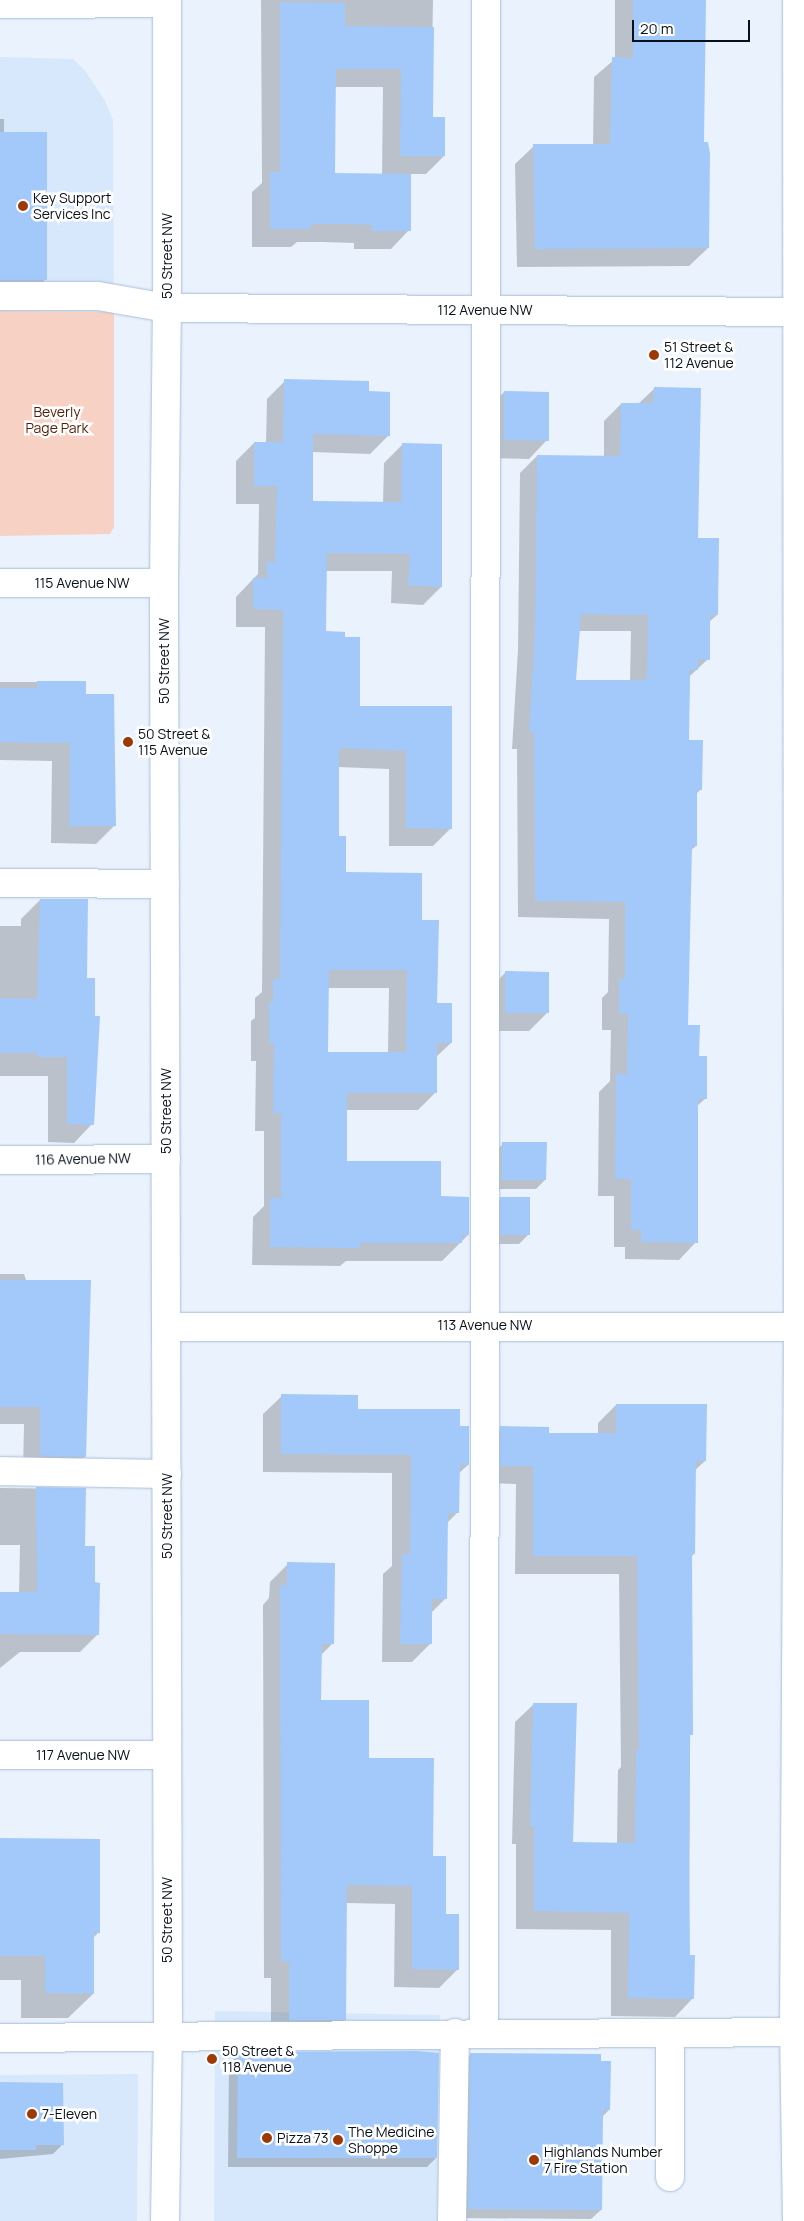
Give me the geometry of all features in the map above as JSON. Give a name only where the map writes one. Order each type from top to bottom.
[{"type":"street","points":[[484,2033],[486,0]]},
{"type":"street","points":[[797,0],[800,312],[801,1327],[797,2221]]},
{"type":"street","points":[[0,4],[167,2]]},
{"type":"street","name":"50 Street NW","points":[[165,2221],[168,2035],[164,583],[167,308],[167,2]]},
{"type":"street","name":"112 Avenue NW","points":[[0,296],[98,296],[167,308],[800,312]]},
{"type":"street","name":"115 Avenue NW","points":[[0,583],[164,583]]},
{"type":"street","points":[[0,883],[165,884]]},
{"type":"street","name":"116 Avenue NW","points":[[0,1160],[166,1159]]},
{"type":"street","name":"113 Avenue NW","points":[[167,1326],[801,1327]]},
{"type":"street","points":[[0,1471],[167,1474]]},
{"type":"street","name":"117 Avenue NW","points":[[0,1755],[166,1755]]},
{"type":"street","points":[[0,2038],[168,2035],[799,2032]]},
{"type":"street","points":[[452,2221],[455,2033]]},
{"type":"street","points":[[670,2033],[670,2177]]},
{"type":"shaded area","points":[[0,57],[73,59],[86,72],[105,101],[113,120],[114,312],[0,311]]},
{"type":"shaded area","points":[[215,2011],[440,2015],[437,2221],[214,2221]]},
{"type":"shaded area","points":[[138,2074],[137,2221],[0,2221],[0,2075]]},
{"type":"green space","name":"Beverly Page Park","points":[[0,311],[114,312],[114,527],[110,534],[0,536]]},
{"type":"building","points":[[633,0],[706,0],[704,142],[708,142],[710,153],[709,248],[535,249],[533,144],[610,144],[612,57],[633,58]]},
{"type":"building","points":[[280,2],[345,3],[345,26],[434,27],[433,117],[445,117],[445,156],[400,156],[401,69],[336,69],[335,173],[411,174],[411,231],[372,231],[372,225],[341,224],[311,224],[311,229],[270,229],[270,172],[280,172]]},
{"type":"building","name":"Key Support Services Inc","points":[[0,132],[47,132],[47,280],[0,280]]},
{"type":"building","points":[[284,379],[369,381],[369,391],[390,392],[390,436],[313,434],[313,501],[401,502],[402,443],[442,444],[442,587],[408,585],[410,554],[327,553],[326,631],[345,632],[345,637],[360,637],[360,706],[452,706],[452,829],[406,828],[406,751],[342,748],[339,751],[339,836],[346,836],[346,872],[422,873],[422,920],[439,920],[437,1003],[452,1003],[452,1043],[437,1043],[437,1093],[347,1093],[347,1161],[441,1161],[441,1196],[469,1197],[469,1235],[462,1235],[462,1243],[360,1243],[360,1248],[270,1247],[270,1198],[281,1198],[281,1113],[273,1113],[274,1043],[269,1043],[269,1002],[273,1002],[273,979],[280,979],[283,610],[253,609],[253,578],[267,578],[267,562],[275,562],[277,486],[254,486],[254,442],[283,442]],"holes":[[[329,970],[407,970],[406,1052],[328,1052]]]},
{"type":"building","points":[[654,387],[701,388],[698,538],[719,538],[718,615],[710,615],[710,660],[698,659],[698,670],[690,670],[689,740],[703,740],[702,790],[697,790],[697,846],[692,846],[688,1025],[700,1025],[699,1056],[707,1056],[707,1099],[698,1099],[698,1243],[641,1242],[641,1230],[631,1230],[631,1179],[615,1179],[616,1074],[627,1074],[628,1014],[619,1014],[619,979],[625,979],[625,902],[535,901],[534,732],[529,732],[535,632],[537,455],[620,456],[621,403],[653,403]],"holes":[[[581,614],[648,615],[647,680],[576,680]]]},
{"type":"building","points":[[504,391],[549,392],[549,441],[504,440]]},
{"type":"building","points":[[37,681],[86,681],[86,694],[114,694],[116,826],[69,826],[70,743],[0,742],[0,688],[37,688]]},
{"type":"building","points":[[40,899],[88,899],[87,978],[95,978],[95,1016],[100,1016],[94,1125],[67,1124],[67,1057],[38,1057],[37,1053],[0,1053],[0,998],[37,999]]},
{"type":"building","points":[[505,971],[549,972],[549,1013],[505,1013]]},
{"type":"building","points":[[502,1142],[547,1142],[546,1180],[502,1180]]},
{"type":"building","points":[[500,1197],[530,1197],[530,1235],[500,1235]]},
{"type":"building","points":[[0,1280],[91,1280],[86,1457],[40,1456],[40,1407],[0,1407]]},
{"type":"building","points":[[281,1394],[358,1395],[358,1409],[460,1409],[460,1426],[469,1426],[469,1465],[460,1465],[459,1513],[448,1513],[447,1599],[432,1599],[432,1644],[400,1644],[402,1554],[410,1554],[411,1455],[281,1454]]},
{"type":"building","points":[[616,1404],[707,1404],[706,1461],[696,1461],[695,1554],[692,1554],[693,1735],[690,1735],[689,1867],[690,1955],[695,1955],[694,1999],[628,1998],[629,1913],[534,1911],[534,1826],[530,1826],[533,1703],[577,1703],[573,1842],[635,1843],[636,1750],[639,1750],[637,1556],[533,1556],[533,1466],[500,1466],[500,1426],[549,1427],[549,1433],[616,1433]]},
{"type":"building","points":[[36,1487],[86,1488],[85,1546],[95,1546],[95,1582],[100,1583],[99,1635],[0,1634],[0,1592],[37,1592]]},
{"type":"building","points":[[287,1562],[335,1563],[334,1644],[322,1644],[321,1700],[369,1700],[369,1758],[434,1758],[433,1856],[446,1856],[446,1914],[459,1914],[459,1970],[412,1969],[412,1886],[347,1885],[346,2020],[289,2020],[289,1961],[281,1961],[280,1585],[287,1585]]},
{"type":"building","points":[[0,1838],[100,1839],[100,1933],[94,1933],[94,1994],[45,1993],[45,1956],[0,1956]]},
{"type":"building","points":[[416,2051],[439,2053],[437,2158],[237,2158],[238,2052]]},
{"type":"building","name":"Highlands Number 7 Fire Station","points":[[470,2053],[601,2054],[601,2061],[611,2061],[610,2110],[603,2110],[602,2210],[468,2209]]},
{"type":"building","name":"7-Eleven","points":[[0,2082],[63,2083],[64,2145],[36,2145],[36,2150],[0,2150]]},
{"type":"place","name":"Key Support Services Inc","points":[[23,206]]},
{"type":"place","name":"51 Street & 112 Avenue","points":[[654,355]]},
{"type":"place","name":"50 Street & 115 Avenue","points":[[128,742]]},
{"type":"place","name":"50 Street & 118 Avenue","points":[[212,2059]]},
{"type":"place","name":"7-Eleven","points":[[32,2114]]},
{"type":"place","name":"Pizza 73","points":[[267,2138]]},
{"type":"place","name":"The Medicine Shoppe","points":[[338,2140]]},
{"type":"place","name":"Highlands Number 7 Fire Station","points":[[534,2160]]}]
